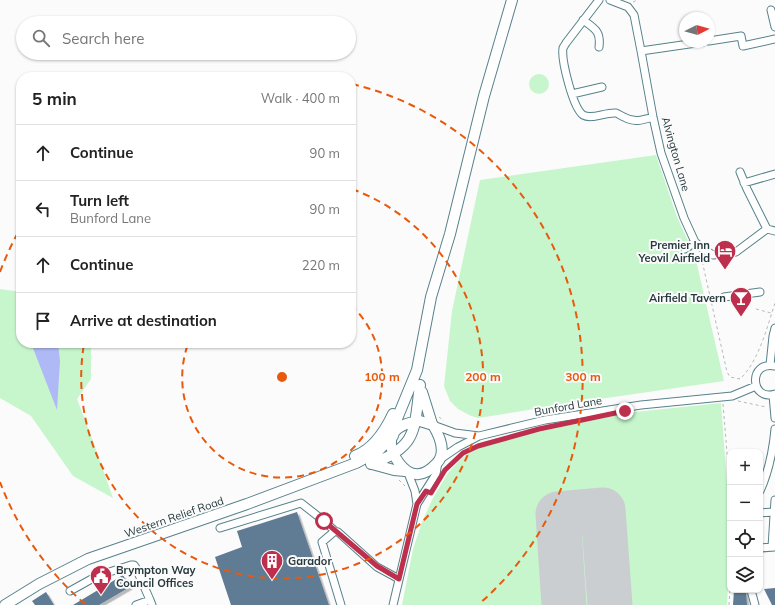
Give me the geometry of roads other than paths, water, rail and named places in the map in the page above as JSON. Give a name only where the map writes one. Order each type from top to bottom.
[{"type":"highway","points":[[403,474],[393,455],[392,442],[394,426],[417,370],[431,297],[450,234],[484,96],[512,0]]},
{"type":"highway","points":[[338,469],[347,460],[368,449],[378,439],[388,425],[407,382],[412,363],[421,350]]},
{"type":"highway","points":[[417,370],[425,405],[441,441],[439,461]]},
{"type":"highway","points":[[371,464],[393,455],[401,450],[408,442],[412,434],[415,421],[420,385]]},
{"type":"highway","points":[[415,421],[420,420],[433,424]]},
{"type":"highway","name":"Western Relief Road","points":[[5,605],[39,584],[88,559],[247,504],[356,463],[378,451],[393,434],[405,424],[415,421]]},
{"type":"highway","name":"Western Relief Road","points":[[356,463],[371,464],[403,474],[418,474],[426,472],[439,461]]},
{"type":"street","points":[[599,0],[563,48],[564,59],[575,104],[579,112],[585,116],[617,113],[633,121],[653,117]]},
{"type":"street","name":"Alvington Lane","points":[[610,0],[628,7],[634,15],[642,51],[653,117],[662,153],[684,218],[696,242],[713,255],[736,252],[767,228]]},
{"type":"street","points":[[771,10],[775,27]]},
{"type":"street","points":[[583,20],[599,33],[599,47]]},
{"type":"street","points":[[715,40],[741,36],[743,46],[775,39]]},
{"type":"street","points":[[642,51],[679,46]]},
{"type":"street","points":[[572,94],[602,87]]},
{"type":"street","points":[[740,172],[767,228],[775,231]]},
{"type":"street","points":[[744,183],[775,174]]},
{"type":"street","points":[[685,249],[696,242]]},
{"type":"street","points":[[724,297],[760,292]]},
{"type":"street","points":[[775,328],[773,336],[773,366],[765,366],[755,376],[756,386],[761,392],[774,395],[775,418]]},
{"type":"street","name":"Bunford Lane","points":[[439,461],[458,447],[479,436],[578,414],[641,405],[732,396],[756,386]]},
{"type":"street","name":"Bunford Lane","points":[[433,424],[455,433],[479,436]]},
{"type":"street","points":[[763,485],[771,473],[775,429]]},
{"type":"street","points":[[393,605],[417,504],[436,474],[439,461]]},
{"type":"street","points":[[403,474],[413,487],[417,504]]},
{"type":"street","points":[[763,548],[774,547],[775,500]]},
{"type":"street","points":[[220,528],[301,503],[338,532],[377,566],[399,579]]},
{"type":"street","points":[[763,513],[774,512]]},
{"type":"street","points":[[335,531],[322,542],[341,605]]},
{"type":"street","points":[[70,592],[97,576],[134,565],[147,603],[136,605]]},
{"type":"street","points":[[752,593],[755,605]]},
{"type":"water","points":[[33,348],[59,348],[60,361],[57,410]]},
{"type":"place","name":"Premier Inn Yeovil Airfield","points":[[725,270]]},
{"type":"place","name":"Airfield Tavern","points":[[741,318]]},
{"type":"place","name":"Garador","points":[[272,580]]},
{"type":"place","name":"Brympton Way Council Offices","points":[[101,596]]}]
